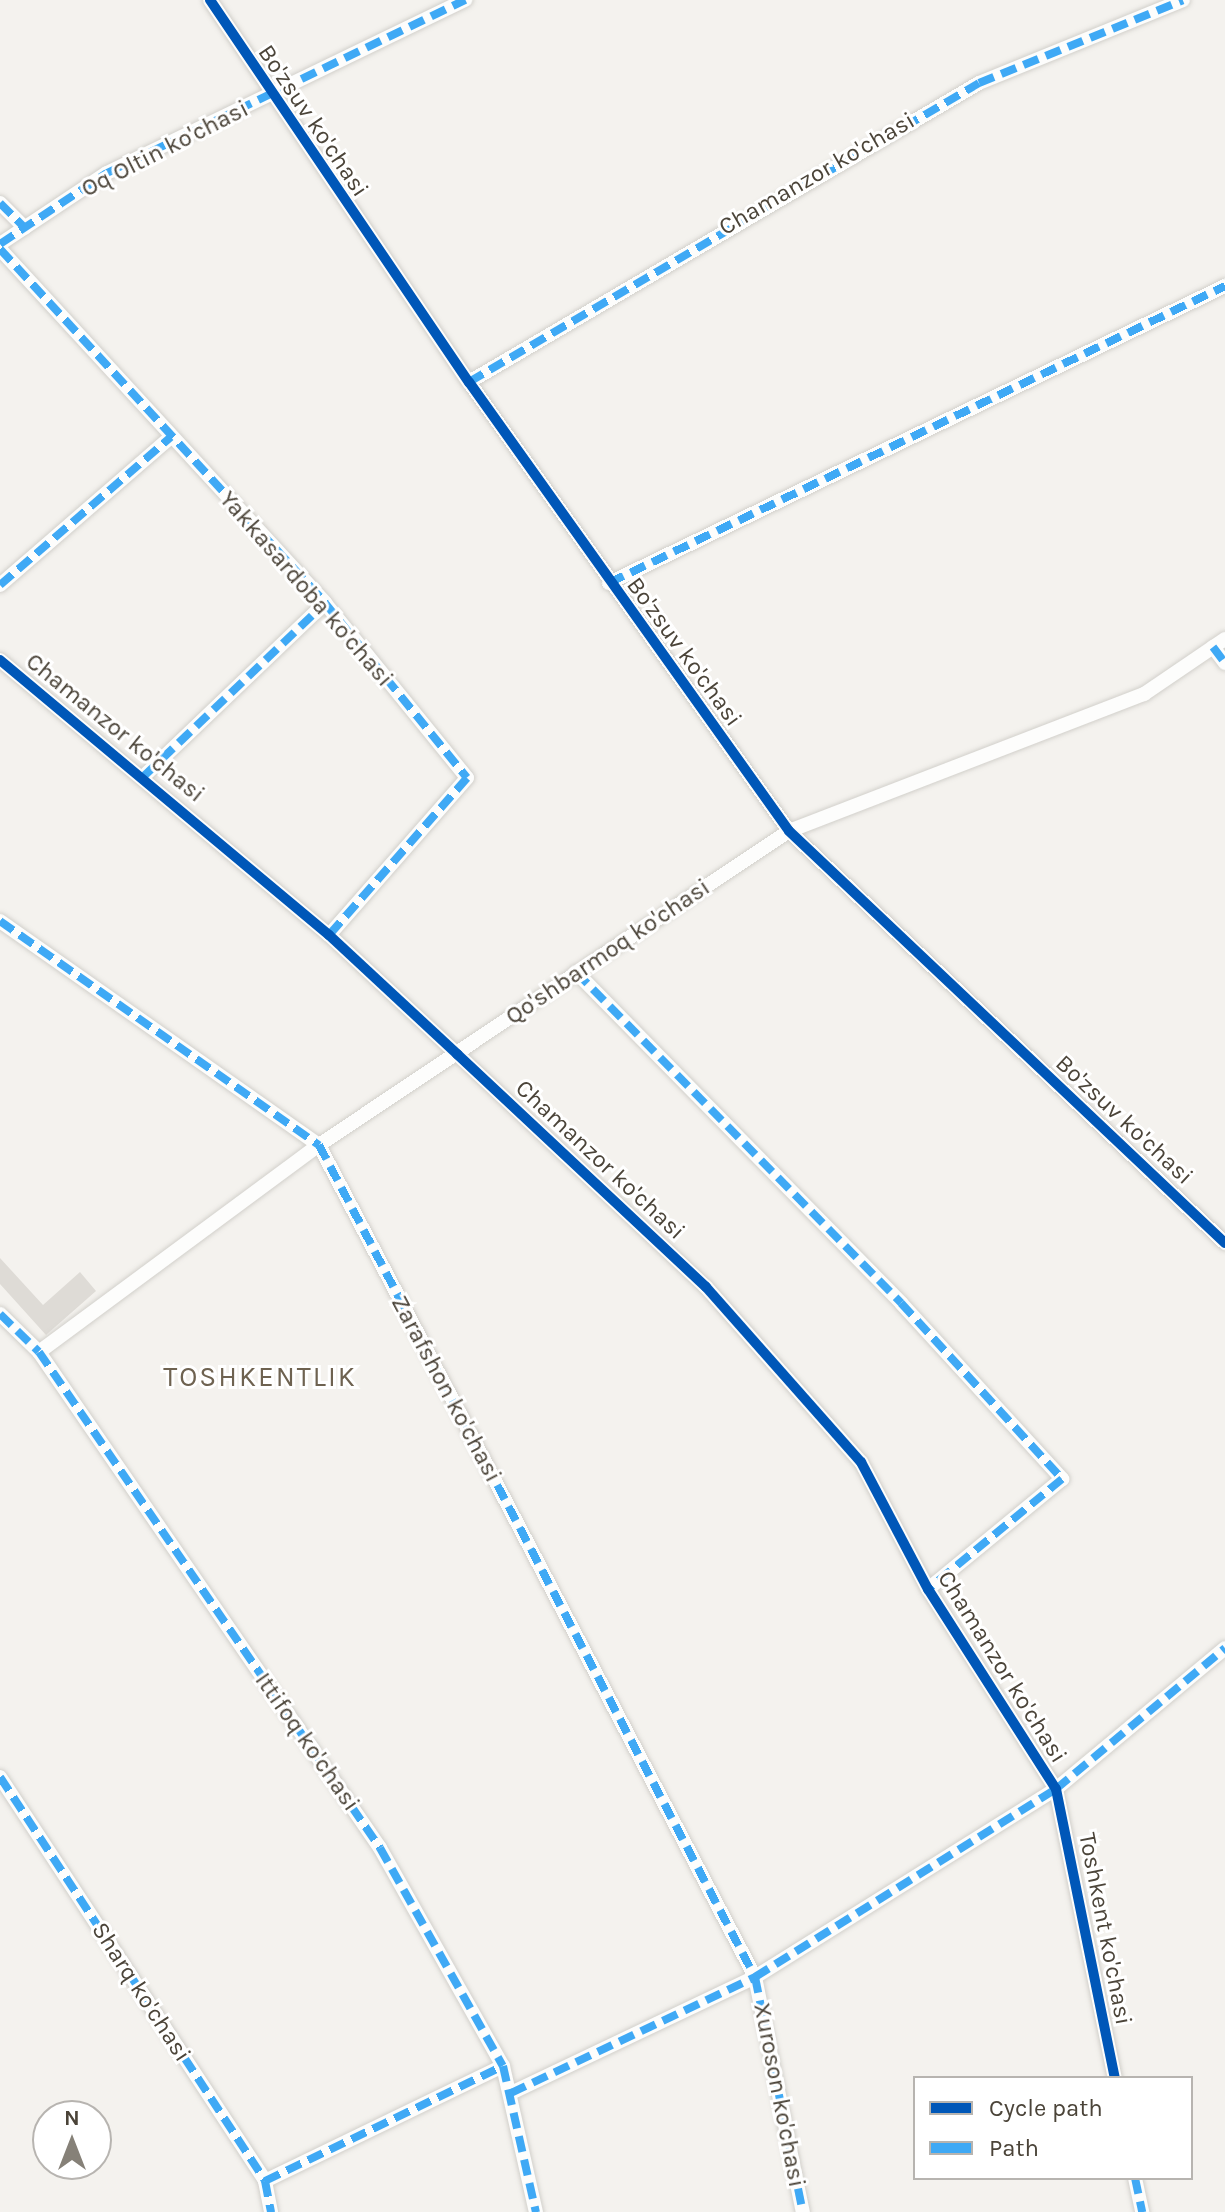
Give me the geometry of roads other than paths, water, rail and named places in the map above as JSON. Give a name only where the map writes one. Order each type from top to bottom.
[{"type":"street","name":"Bo'zsuv ko'chasi","points":[[210,0],[270,96],[609,583],[789,831],[1225,1243]]},
{"type":"street","name":"Oq Oltin ko'chasi","points":[[0,246],[107,173],[465,0]]},
{"type":"street","name":"Chamanzor ko'chasi","points":[[469,382],[979,83],[1183,0]]},
{"type":"street","points":[[0,203],[25,228]]},
{"type":"street","name":"Yakkasardoba ko'chasi","points":[[0,246],[325,603],[467,778],[329,935]]},
{"type":"street","points":[[609,583],[1225,286]]},
{"type":"street","points":[[0,585],[171,437]]},
{"type":"street","points":[[144,776],[325,603]]},
{"type":"street","points":[[1219,643],[1225,663]]},
{"type":"street","name":"Qo'shbarmoq ko'chasi","points":[[39,1352],[319,1145],[789,831],[1144,694],[1219,643]]},
{"type":"street","name":"Chamanzor ko'chasi","points":[[0,660],[144,776],[329,935],[706,1287],[861,1462],[928,1589],[1056,1789]]},
{"type":"street","name":"Zarafshon ko'chasi","points":[[0,921],[319,1145],[755,1977]]},
{"type":"street","points":[[576,972],[1062,1479],[928,1589]]},
{"type":"street","name":"Ittifoq ko'chasi","points":[[0,1314],[39,1352],[380,1848],[503,2066],[536,2212]]},
{"type":"street","points":[[511,2093],[755,1977],[1056,1789],[1225,1648]]},
{"type":"street","name":"Sharq ko'chasi","points":[[0,1777],[265,2181],[271,2212]]},
{"type":"street","name":"Toshkent ko'chasi","points":[[1056,1789],[1115,2076]]},
{"type":"street","name":"Xuroson ko'chasi","points":[[755,1977],[803,2212]]},
{"type":"street","points":[[265,2181],[503,2066]]},
{"type":"street","points":[[1135,2180],[1142,2212]]},
{"type":"district","name":"TOSHKENTLIK","points":[[260,1377]]}]
